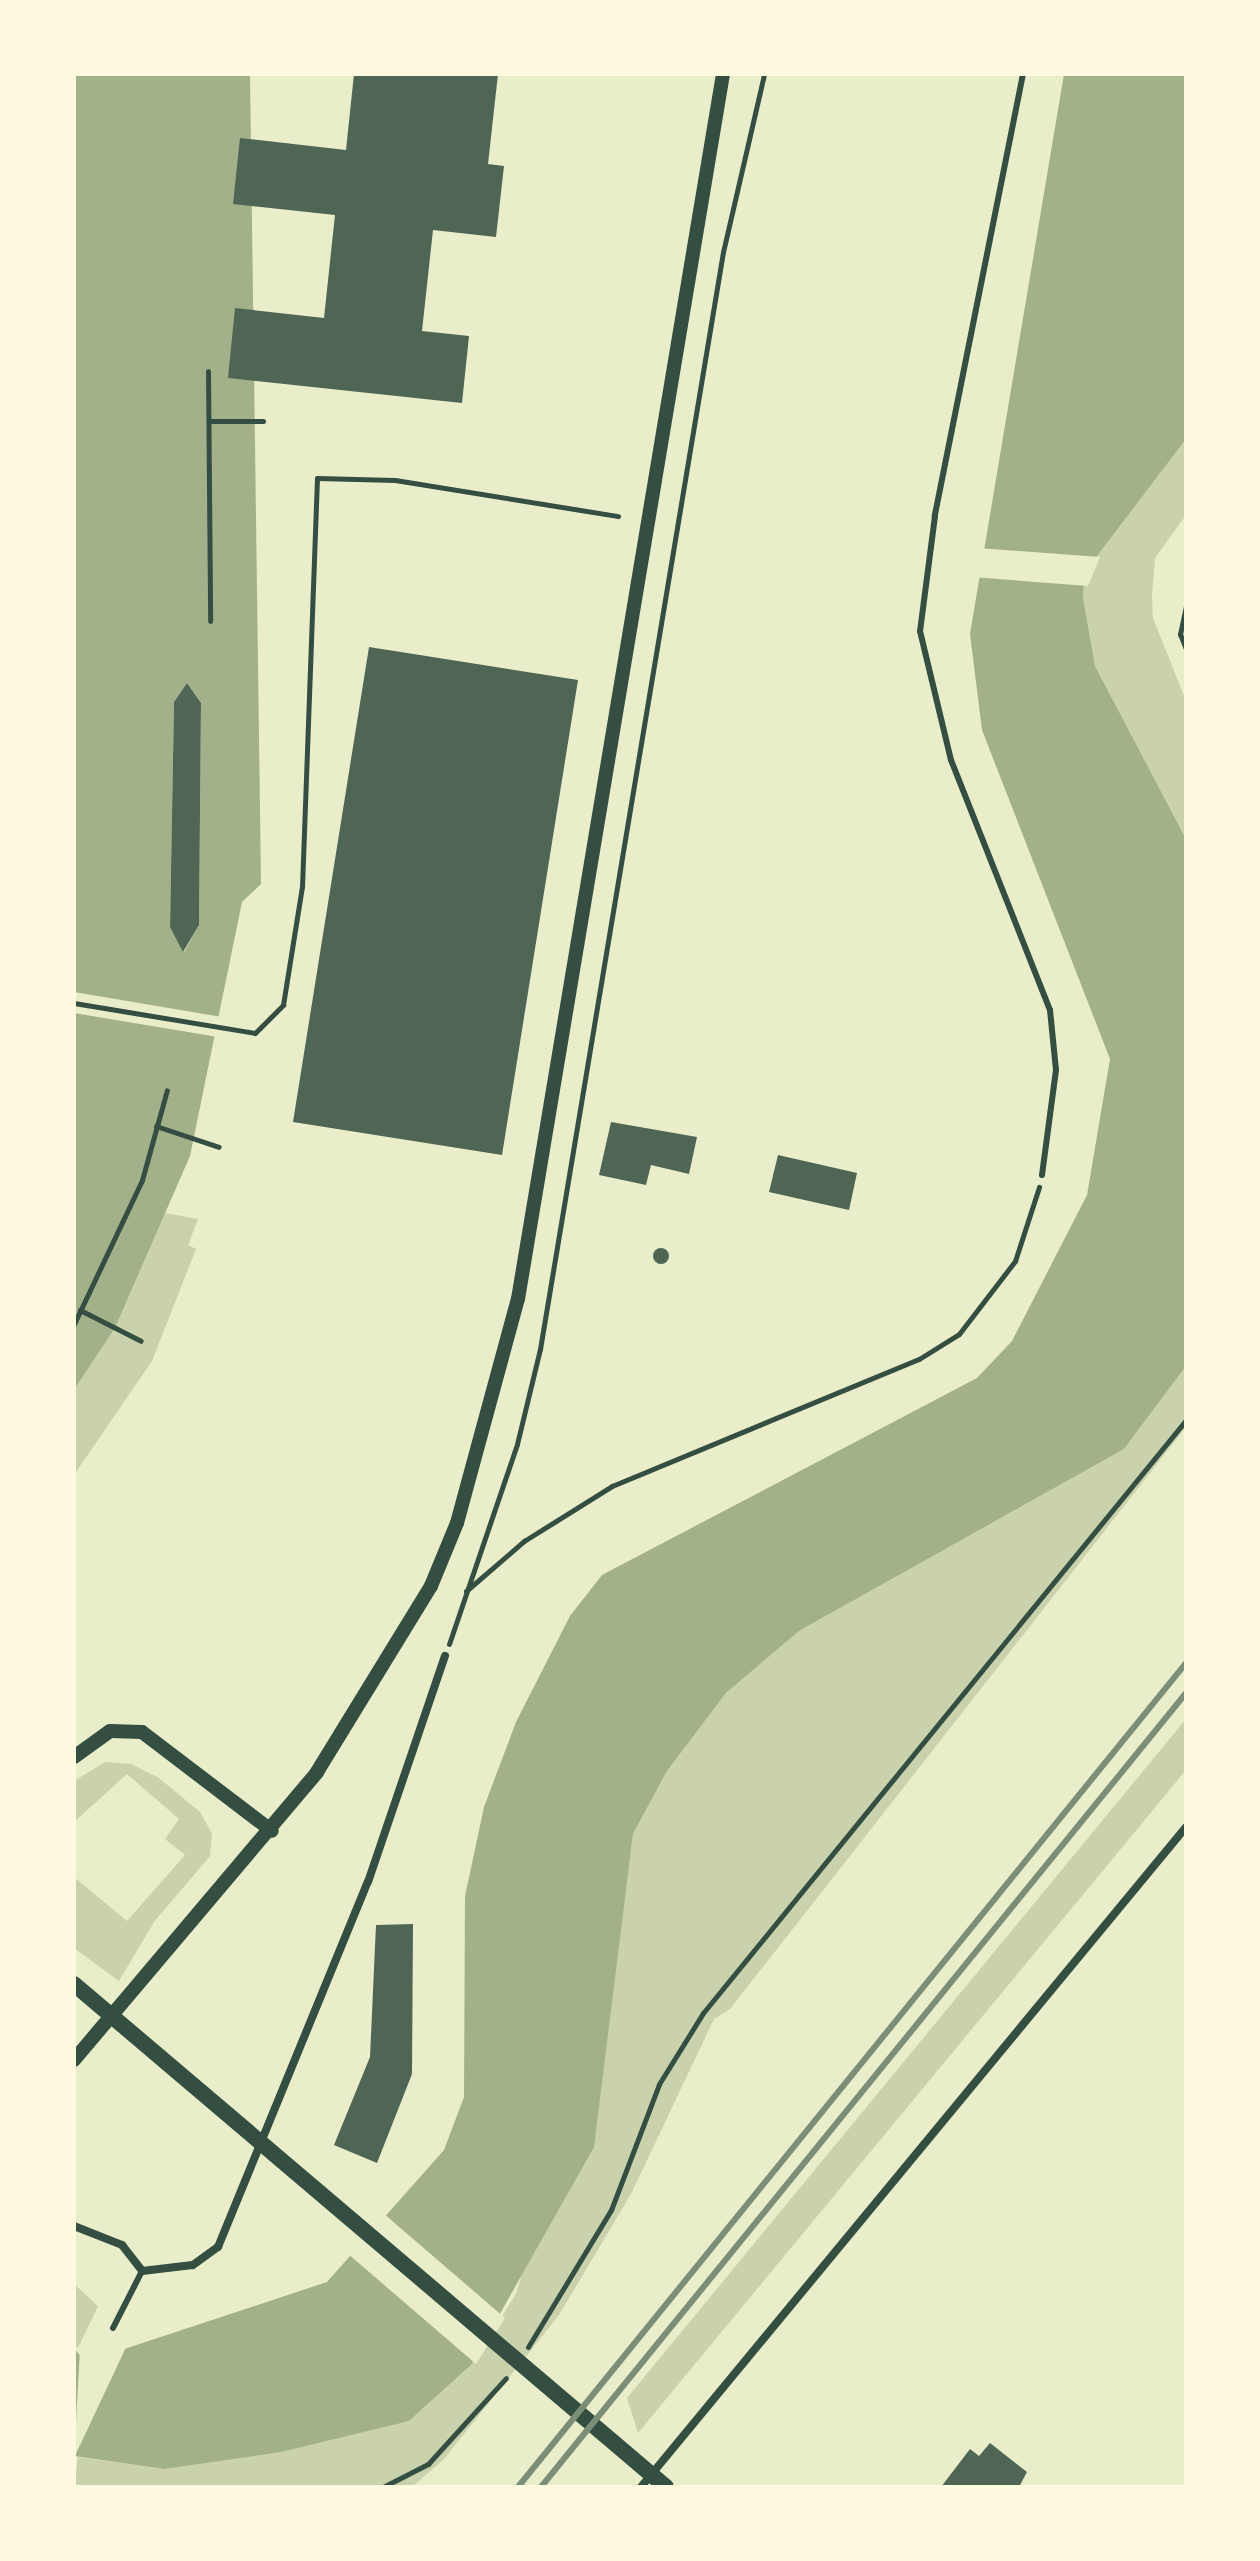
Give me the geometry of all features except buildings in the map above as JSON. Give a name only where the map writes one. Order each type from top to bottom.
[{"type":"main road","points":[[74,1984],[94,1997],[623,2451],[646,2481],[666,2487]]},
{"type":"street","points":[[74,2060],[272,1831],[317,1772],[431,1586],[457,1523],[518,1299],[723,74]]},
{"type":"street","points":[[74,2226],[122,2245],[142,2271],[193,2265],[218,2247],[368,1882],[445,1656]]},
{"type":"street","points":[[74,1757],[110,1731],[142,1732],[272,1831]]},
{"type":"street","points":[[646,2481],[1186,1827]]},
{"type":"lane","points":[[1023,74],[935,516],[920,631],[951,760],[1050,1010],[1056,1070],[1042,1175]]},
{"type":"lane","points":[[113,2328],[142,2271]]},
{"type":"path","points":[[445,1656],[517,1444],[540,1349],[723,252],[764,74]]},
{"type":"path","points":[[208,371],[210,621]]},
{"type":"path","points":[[209,421],[263,421]]},
{"type":"path","points":[[74,1003],[255,1033],[283,1005],[302,887],[317,478],[395,480],[618,516]]},
{"type":"path","points":[[1186,606],[1180,634],[1186,649]]},
{"type":"path","points":[[74,1324],[142,1180],[167,1090]]},
{"type":"path","points":[[156,1126],[219,1147]]},
{"type":"path","points":[[465,1592],[524,1541],[612,1486],[919,1359],[959,1334],[1015,1261],[1042,1175]]},
{"type":"path","points":[[80,1310],[141,1341]]},
{"type":"path","points":[[520,2357],[611,2210],[659,2084],[703,2013],[1186,1420]]},
{"type":"path","points":[[383,2487],[428,2464],[513,2368]]},
{"type":"shaded area","points":[[74,74],[250,74],[261,884],[242,902],[190,1156],[115,1328],[74,1390]],"holes":[[[187,683],[201,703],[199,925],[184,952],[170,927],[174,702]]]},
{"type":"shaded area","points":[[1064,74],[1186,74],[1186,439],[1085,572],[1083,597],[1095,666],[1186,839],[1186,1366],[1124,1449],[799,1631],[726,1693],[667,1771],[633,1834],[594,2147],[471,2365],[409,2421],[281,2452],[164,2469],[74,2456],[74,2348],[85,2362],[327,2282],[444,2150],[464,2097],[465,1896],[484,1807],[516,1722],[570,1616],[602,1575],[977,1378],[1012,1341],[1087,1195],[1110,1059],[982,730],[970,634]]},
{"type":"shaded area","points":[[1186,439],[1186,515],[1155,558],[1152,595],[1153,618],[1186,701],[1186,839],[1095,666],[1083,597],[1085,572]]},
{"type":"shaded area","points":[[165,1213],[198,1219],[188,1245],[196,1249],[152,1361],[74,1475],[74,1390],[115,1328]]},
{"type":"shaded area","points":[[1186,1366],[1186,1427],[730,2009],[714,2019],[631,2194],[559,2315],[444,2459],[412,2487],[74,2487],[78,2457],[164,2469],[409,2421],[471,2365],[516,2294],[617,1955],[633,1834],[667,1771],[726,1693],[799,1631],[1124,1449]]},
{"type":"shaded area","points":[[1186,1719],[1186,1770],[638,2433],[627,2398]]},
{"type":"shaded area","points":[[105,1762],[131,1764],[159,1778],[200,1812],[212,1834],[210,1856],[154,1922],[119,1981],[74,1948],[74,1877],[127,1921],[185,1855],[165,1839],[179,1819],[127,1774],[74,1822],[74,1781]]},
{"type":"shaded area","points":[[74,2284],[98,2306],[78,2348],[74,2344]]},
{"type":"pier","points":[[977,548],[1100,557],[1088,586],[972,577]]},
{"type":"pier","points":[[74,992],[222,1017],[218,1037],[74,1013]]},
{"type":"pier","points":[[383,2213],[505,2318],[476,2364],[347,2253]]},
{"type":"pier","points":[[128,2343],[74,2458],[80,2349],[86,2357]]},
{"type":"railway","points":[[518,2487],[1186,1663]]},
{"type":"railway","points":[[541,2487],[1186,1693]]}]
